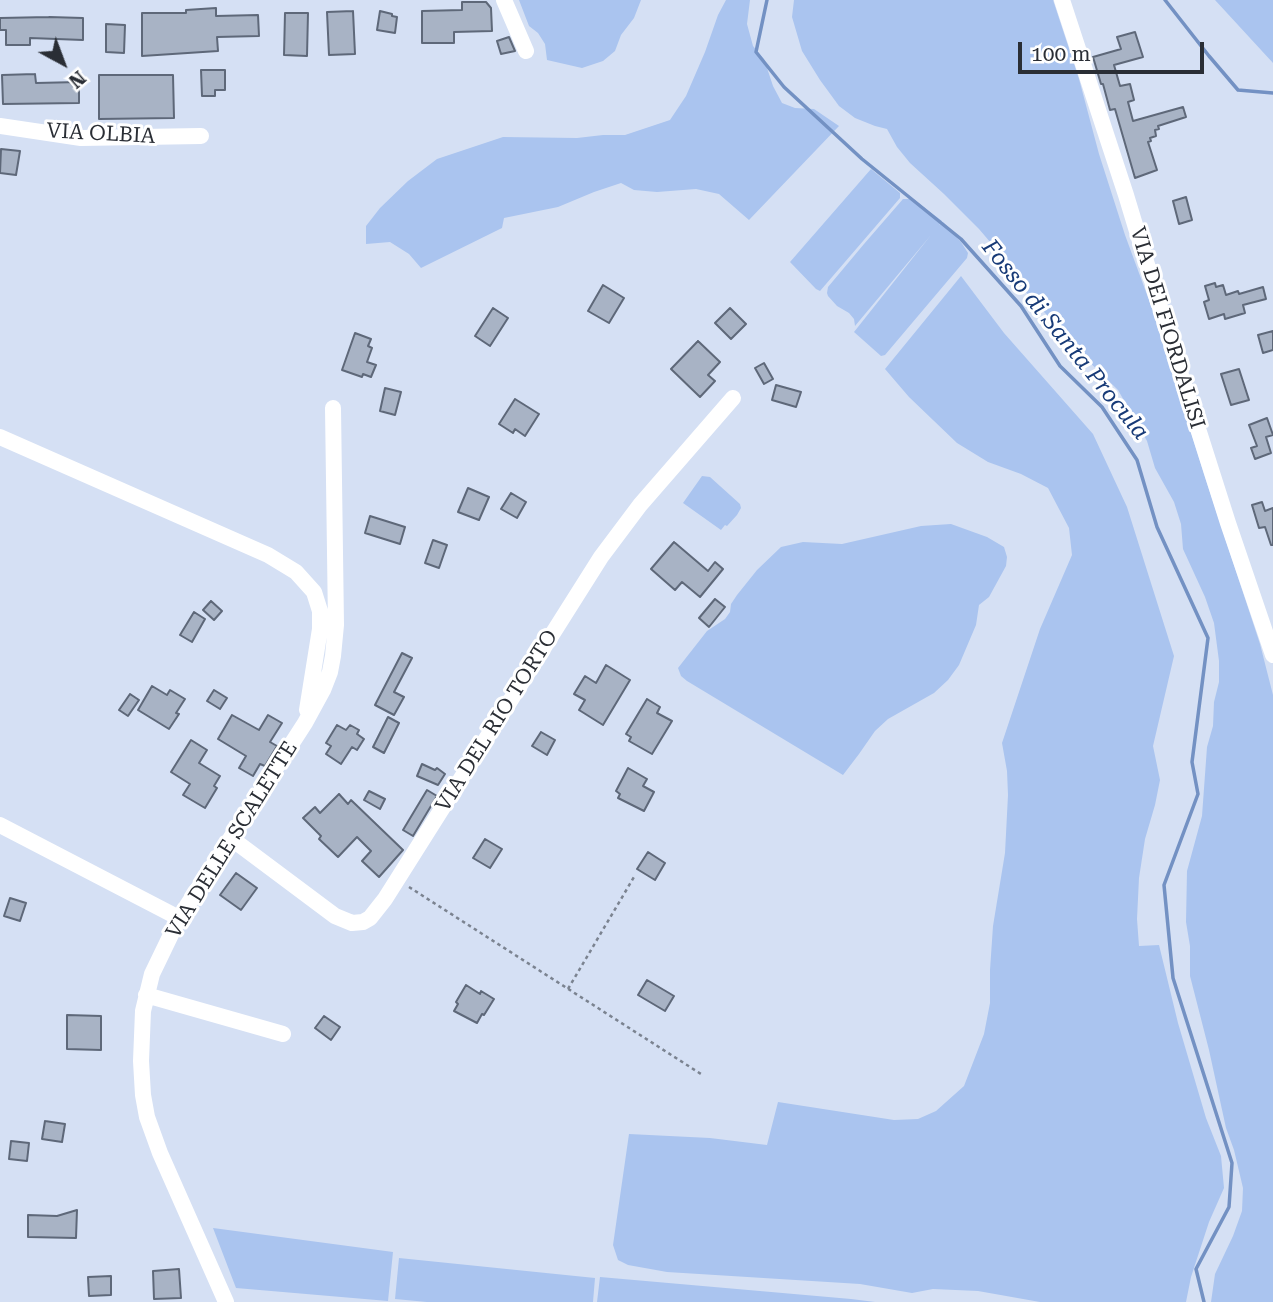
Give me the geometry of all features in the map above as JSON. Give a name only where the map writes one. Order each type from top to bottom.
[{"type":"street","points":[[504,0],[526,51]]},
{"type":"street","name":"VIA DEI FIORDALISI","points":[[1062,0],[1273,656]]},
{"type":"street","name":"VIA OLBIA","points":[[0,126],[81,138],[201,136]]},
{"type":"street","name":"VIA DEL RIO TORTO","points":[[232,839],[329,912],[349,923],[359,923],[370,918],[381,905],[601,557],[640,505],[733,398]]},
{"type":"street","name":"VIA DELLE SCALETTE","points":[[226,1302],[160,1153],[147,1117],[141,1062],[142,1023],[152,974],[179,918],[305,723],[327,679],[335,638],[333,408]]},
{"type":"street","points":[[0,437],[268,555],[296,572],[316,596],[320,617],[305,723]]},
{"type":"street","points":[[0,825],[179,918]]},
{"type":"street","points":[[146,995],[283,1034]]},
{"type":"path","points":[[568,989],[634,877]]},
{"type":"path","points":[[397,879],[701,1074]]},
{"type":"shaded area","points":[[519,0],[641,0],[615,51],[603,61],[582,68],[547,60],[545,44],[529,26]]},
{"type":"shaded area","points":[[726,0],[750,0],[747,24],[753,46],[764,59],[782,103],[795,108],[814,109],[839,126],[749,220],[719,194],[696,189],[657,192],[634,190],[621,183],[558,207],[504,218],[502,228],[421,268],[409,254],[390,242],[366,244],[366,226],[380,208],[408,181],[437,159],[503,137],[577,138],[625,135],[670,120],[686,96]]},
{"type":"shaded area","points":[[794,0],[1053,0],[1125,235],[1153,311],[1260,644],[1273,695],[1273,1302],[1211,1302],[1215,1274],[1242,1211],[1243,1188],[1190,976],[1190,946],[1186,922],[1187,871],[1202,816],[1207,747],[1213,726],[1219,661],[1214,623],[1183,549],[1181,524],[1174,502],[1155,468],[1147,441],[1118,390],[1077,350],[1018,283],[1002,256],[979,229],[910,163],[887,129],[855,118],[839,106],[802,51],[792,17]]},
{"type":"shaded area","points":[[1215,0],[1273,0],[1273,63]]},
{"type":"shaded area","points":[[871,169],[900,193],[900,198],[820,291],[790,262]]},
{"type":"shaded area","points":[[903,199],[913,199],[942,221],[939,225],[943,222],[968,253],[967,258],[885,355],[881,356],[854,332],[931,235],[855,326],[849,313],[837,306],[827,293],[828,287]]},
{"type":"shaded area","points":[[961,276],[1004,333],[1093,434],[1127,507],[1174,656],[1153,746],[1160,780],[1145,839],[1137,919],[1139,946],[1159,945],[1178,1023],[1206,1118],[1221,1156],[1224,1188],[1209,1222],[1191,1277],[1186,1302],[1040,1302],[978,1291],[933,1289],[912,1293],[860,1284],[667,1272],[628,1265],[618,1260],[613,1245],[629,1134],[710,1138],[767,1145],[778,1102],[894,1120],[918,1119],[936,1111],[964,1086],[984,1034],[990,1003],[993,926],[1005,853],[1008,795],[1002,743],[1040,629],[1072,555],[1069,528],[1048,488],[1021,474],[988,462],[957,443],[909,397],[885,369]]},
{"type":"shaded area","points":[[702,476],[710,477],[740,504],[737,515],[721,530],[683,503]]},
{"type":"shaded area","points":[[951,524],[987,537],[1004,547],[1006,566],[989,597],[979,605],[976,625],[959,665],[948,680],[934,693],[888,719],[875,731],[843,775],[681,676],[678,668],[707,631],[725,619],[737,595],[757,570],[781,547],[803,542],[842,544],[921,526]]},
{"type":"shaded area","points":[[213,1228],[393,1252],[388,1301],[236,1288]]},
{"type":"shaded area","points":[[399,1258],[595,1278],[593,1302],[427,1302],[395,1299]]},
{"type":"shaded area","points":[[600,1277],[851,1299],[875,1302],[597,1302]]},
{"type":"building","points":[[462,2],[486,2],[491,8],[492,31],[454,32],[454,43],[422,43],[422,11],[462,10]]},
{"type":"building","points":[[216,8],[216,16],[258,15],[259,36],[217,37],[218,51],[142,56],[142,13],[186,13],[186,10]]},
{"type":"building","points":[[353,11],[355,54],[329,55],[327,12]]},
{"type":"building","points":[[380,11],[397,17],[395,33],[377,30]]},
{"type":"building","points":[[285,13],[308,13],[307,56],[284,55]]},
{"type":"building","points":[[0,18],[83,18],[83,40],[30,38],[30,45],[6,45],[6,30],[0,30]]},
{"type":"building","points":[[106,24],[125,25],[124,53],[106,52]]},
{"type":"building","points":[[1135,32],[1143,57],[1114,65],[1120,86],[1130,84],[1134,100],[1128,102],[1133,121],[1183,107],[1186,117],[1158,126],[1159,129],[1155,130],[1156,136],[1148,142],[1157,170],[1135,178],[1115,109],[1110,110],[1093,57],[1121,49],[1117,37]]},
{"type":"building","points":[[509,37],[515,51],[501,54],[497,41]]},
{"type":"building","points":[[201,70],[225,70],[225,90],[215,90],[215,96],[202,96]]},
{"type":"building","points":[[35,74],[36,83],[79,82],[79,103],[3,104],[2,75]]},
{"type":"building","points":[[99,75],[173,75],[174,118],[99,119]]},
{"type":"building","points":[[1,149],[20,151],[16,175],[0,173]]},
{"type":"building","points":[[1186,197],[1192,220],[1179,224],[1173,201]]},
{"type":"building","points":[[1215,283],[1216,287],[1223,285],[1226,295],[1263,287],[1266,299],[1243,305],[1245,313],[1225,319],[1224,314],[1209,319],[1204,302],[1209,300],[1205,286]]},
{"type":"building","points":[[603,285],[624,298],[609,323],[588,311]]},
{"type":"building","points":[[493,308],[508,318],[490,346],[475,336]]},
{"type":"building","points":[[730,308],[746,324],[731,339],[715,323]]},
{"type":"building","points":[[1273,331],[1273,350],[1263,353],[1258,335]]},
{"type":"building","points":[[355,333],[371,339],[368,346],[372,348],[367,362],[376,365],[371,377],[363,374],[362,377],[342,370]]},
{"type":"building","points":[[698,341],[720,362],[708,375],[715,381],[700,397],[671,369]]},
{"type":"building","points":[[764,363],[773,379],[764,384],[755,368]]},
{"type":"building","points":[[1239,369],[1249,400],[1231,405],[1221,374]]},
{"type":"building","points":[[776,385],[801,392],[796,407],[772,400]]},
{"type":"building","points":[[385,388],[401,392],[395,415],[380,411]]},
{"type":"building","points":[[515,399],[539,414],[525,436],[515,429],[513,433],[499,424]]},
{"type":"building","points":[[1267,418],[1273,435],[1266,437],[1271,453],[1255,459],[1251,448],[1257,446],[1249,425]]},
{"type":"building","points":[[468,488],[489,497],[479,520],[458,512]]},
{"type":"building","points":[[511,493],[526,502],[517,518],[501,509]]},
{"type":"building","points":[[1262,502],[1265,511],[1273,508],[1273,545],[1265,527],[1259,528],[1252,505]]},
{"type":"building","points":[[370,516],[405,527],[400,544],[365,533]]},
{"type":"building","points":[[433,540],[447,545],[439,568],[425,563]]},
{"type":"building","points":[[674,542],[708,571],[715,562],[723,569],[700,597],[682,582],[675,590],[651,569]]},
{"type":"building","points":[[715,599],[725,607],[709,627],[699,618]]},
{"type":"building","points":[[211,601],[222,611],[214,620],[203,610]]},
{"type":"building","points":[[194,612],[205,619],[192,642],[180,635]]},
{"type":"building","points":[[402,653],[412,658],[394,692],[404,697],[394,715],[375,705]]},
{"type":"building","points":[[606,665],[630,680],[603,725],[579,710],[585,700],[574,694],[585,676],[596,683]]},
{"type":"building","points":[[152,686],[167,695],[170,690],[185,699],[169,729],[138,710]]},
{"type":"building","points":[[214,690],[227,698],[220,709],[207,701]]},
{"type":"building","points":[[130,694],[139,700],[128,716],[119,710]]},
{"type":"building","points":[[647,699],[660,707],[657,713],[672,721],[652,754],[629,741],[631,737],[626,734]]},
{"type":"building","points":[[232,715],[259,730],[268,715],[282,723],[270,742],[277,746],[265,766],[260,764],[253,776],[239,768],[246,756],[218,739]]},
{"type":"building","points":[[388,717],[399,723],[384,753],[373,747]]},
{"type":"building","points":[[337,725],[346,730],[350,725],[359,730],[357,734],[364,739],[357,750],[352,747],[341,764],[326,754],[331,746],[326,743]]},
{"type":"building","points":[[541,732],[555,740],[547,755],[532,746]]},
{"type":"building","points":[[191,740],[207,750],[199,763],[220,776],[214,786],[217,788],[205,808],[183,795],[190,784],[171,772]]},
{"type":"building","points":[[422,764],[435,770],[437,768],[445,774],[438,785],[417,776]]},
{"type":"building","points":[[628,768],[647,779],[643,786],[654,792],[644,811],[618,798],[620,794],[616,791]]},
{"type":"building","points":[[427,790],[437,796],[413,836],[403,830]]},
{"type":"building","points":[[369,791],[385,799],[380,809],[364,800]]},
{"type":"building","points":[[339,794],[348,804],[351,800],[403,850],[379,877],[362,861],[371,851],[357,837],[338,857],[319,839],[321,836],[303,818],[315,807],[320,813]]},
{"type":"building","points":[[485,839],[502,849],[490,868],[473,858]]},
{"type":"building","points":[[648,852],[665,863],[655,880],[637,869]]},
{"type":"building","points":[[236,873],[257,888],[241,910],[220,895]]},
{"type":"building","points":[[10,898],[26,903],[20,921],[4,916]]},
{"type":"building","points":[[647,980],[674,996],[665,1011],[638,995]]},
{"type":"building","points":[[466,985],[494,999],[477,1023],[454,1011]]},
{"type":"building","points":[[67,1015],[101,1016],[101,1050],[67,1049]]},
{"type":"building","points":[[324,1016],[340,1027],[331,1040],[315,1028]]},
{"type":"building","points":[[45,1121],[65,1124],[62,1142],[42,1139]]},
{"type":"building","points":[[11,1141],[29,1143],[27,1161],[9,1159]]},
{"type":"building","points":[[77,1210],[76,1238],[28,1237],[28,1215],[57,1216]]},
{"type":"building","points":[[179,1269],[181,1298],[154,1299],[153,1271]]},
{"type":"building","points":[[111,1276],[111,1295],[89,1296],[88,1277]]},
{"type":"waterway","name":"Fosso di Santa Procula","points":[[767,0],[756,52],[784,87],[862,159],[961,239],[1021,306],[1060,366],[1102,407],[1137,460],[1157,527],[1208,638],[1192,762],[1198,794],[1164,885],[1173,978],[1232,1163],[1229,1207],[1196,1269],[1204,1302]]},
{"type":"waterway","points":[[1165,0],[1238,90],[1273,93]]}]
